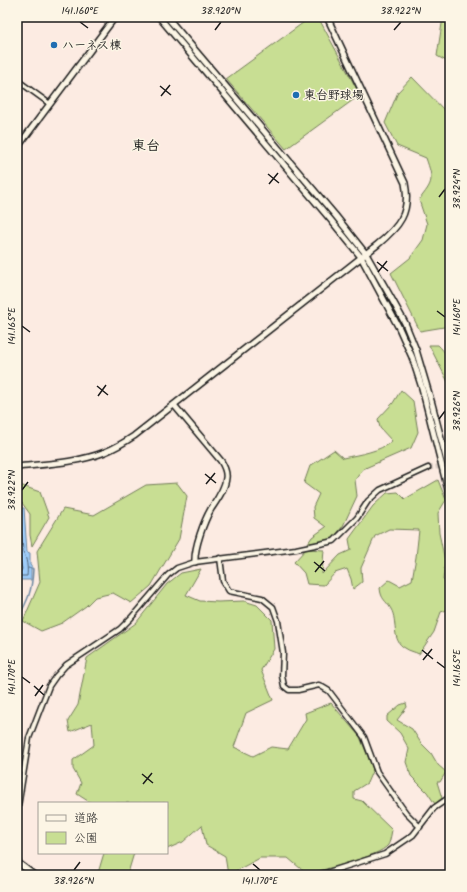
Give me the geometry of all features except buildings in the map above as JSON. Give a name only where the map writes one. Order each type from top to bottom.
[{"type":"street","points":[[17,148],[115,17]]},
{"type":"street","points":[[159,17],[364,256],[412,357],[422,388],[450,498]]},
{"type":"street","points":[[167,17],[330,209],[364,256],[398,310],[416,350],[450,473]]},
{"type":"street","points":[[17,467],[82,459],[105,452],[120,445],[134,436],[364,256],[390,234],[400,222],[406,208],[406,190],[400,172],[327,17]]},
{"type":"street","points":[[17,80],[50,104]]},
{"type":"street","points":[[174,405],[221,461],[225,468],[227,478],[223,489],[208,515],[194,555],[195,562]]},
{"type":"street","points":[[17,813],[29,738],[49,686],[56,676],[76,657],[120,629],[168,574],[177,568],[195,562],[296,549],[334,541],[357,518],[368,501],[380,490],[428,468]]},
{"type":"street","points":[[220,558],[223,581],[229,591],[262,598],[274,607],[278,621],[283,654],[282,676],[284,686],[290,690],[298,690],[319,685],[329,690],[364,737],[377,772],[406,813],[420,827]]},
{"type":"street","points":[[318,875],[385,854],[413,835],[434,808],[450,797]]},
{"type":"street","points":[[17,862],[34,875]]},
{"type":"green space","points":[[311,17],[318,17],[360,95],[286,149],[226,79]]},
{"type":"green space","points":[[443,17],[450,17],[450,63],[437,56]]},
{"type":"green space","points":[[412,77],[450,116],[450,326],[420,331],[391,273],[410,258],[423,240],[427,224],[419,200],[427,189],[431,181],[431,177],[426,158],[397,146],[385,123],[398,92]]},
{"type":"green space","points":[[429,345],[438,345],[446,355],[450,366],[450,391],[449,384]]},
{"type":"green space","points":[[401,390],[413,401],[418,432],[411,448],[363,469],[355,480],[357,496],[343,526],[330,542],[306,546],[312,537],[326,527],[314,518],[313,507],[319,494],[304,483],[310,466],[334,450],[343,458],[363,454],[381,448],[392,441],[380,428],[378,419],[393,403]]},
{"type":"green space","points":[[438,480],[446,500],[438,513],[439,533],[445,561],[443,580],[450,585],[450,609],[441,612],[434,632],[419,654],[407,649],[398,641],[393,614],[383,598],[380,588],[389,580],[400,586],[412,580],[419,530],[389,529],[375,536],[361,568],[362,582],[353,589],[347,569],[335,573],[324,585],[307,584],[304,573],[294,562],[306,549],[324,550],[322,574],[340,555],[351,550],[349,539],[373,506],[387,493],[398,492],[405,499]]},
{"type":"green space","points":[[177,483],[187,496],[179,539],[151,586],[131,603],[113,593],[95,597],[86,606],[62,623],[41,631],[23,621],[40,582],[37,551],[63,509],[94,515],[146,485]]},
{"type":"green space","points":[[17,484],[40,492],[49,517],[32,546],[30,535],[30,514],[22,503],[17,503]]},
{"type":"green space","points":[[201,569],[186,595],[200,601],[244,601],[257,605],[272,620],[274,649],[261,670],[273,700],[246,713],[234,747],[253,756],[271,747],[288,749],[306,719],[305,713],[331,703],[360,737],[373,769],[367,783],[354,791],[354,799],[362,801],[392,830],[389,844],[383,849],[363,858],[307,874],[288,858],[260,858],[228,875],[225,856],[206,845],[202,825],[183,842],[168,849],[168,802],[89,802],[77,794],[81,783],[73,769],[73,760],[94,745],[92,723],[70,732],[68,721],[78,705],[87,658],[136,623],[167,584],[181,573]]},
{"type":"green space","points":[[406,703],[407,707],[397,720],[412,729],[421,743],[431,753],[438,765],[446,772],[440,782],[437,782],[442,798],[435,804],[427,792],[411,776],[406,762],[409,749],[400,733],[387,721],[387,716],[400,705]]},
{"type":"green space","points":[[104,854],[134,854],[128,873],[108,876],[98,873]]},
{"type":"water","points":[[17,508],[24,508],[27,552],[30,553],[30,565],[33,569],[28,568],[31,569],[31,580],[17,580]]},
{"type":"waterway","points":[[17,620],[29,596],[32,584],[33,569]]},
{"type":"tunnel","points":[[428,468],[445,466]]},
{"type":"place","name":"ハーネス棟","points":[[54,45]]},
{"type":"place","name":"東台野球場","points":[[296,95]]},
{"type":"district","name":"東台","points":[[146,146]]}]
